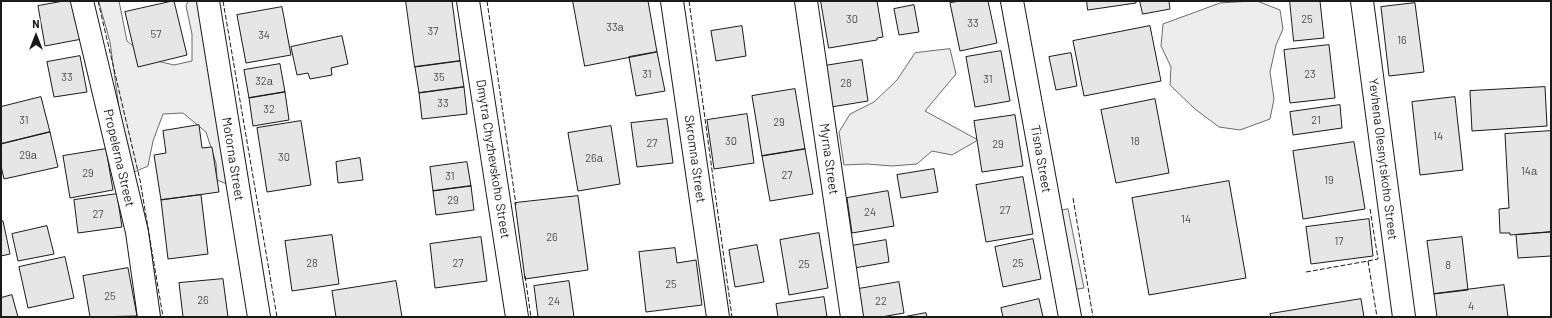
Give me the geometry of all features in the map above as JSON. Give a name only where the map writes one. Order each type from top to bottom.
[{"type":"street","name":"Propelerna Street","points":[[82,1],[137,232],[149,317]]},
{"type":"street","name":"Motorna Street","points":[[208,1],[259,317]]},
{"type":"street","name":"Dmytra Chyzhevskoho Street","points":[[468,1],[517,317]]},
{"type":"street","name":"Skromna Street","points":[[672,1],[718,317]]},
{"type":"street","name":"Myrna Street","points":[[806,1],[852,317]]},
{"type":"street","name":"Tisna Street","points":[[1012,1],[1070,317]]},
{"type":"street","name":"Yevhena Olesnytskoho Street","points":[[1362,1],[1404,317]]},
{"type":"shaded area","points":[[99,1],[119,1],[127,41],[149,59],[174,65],[192,61],[192,34],[186,6],[188,1],[201,1],[227,184],[217,180],[216,163],[206,132],[183,113],[163,114],[153,141],[148,166],[132,173],[124,145],[110,42]]},
{"type":"shaded area","points":[[1257,1],[1280,10],[1283,29],[1276,45],[1270,72],[1274,99],[1270,119],[1240,130],[1219,127],[1195,109],[1170,85],[1171,67],[1161,46],[1163,24],[1220,3]]},
{"type":"shaded area","points":[[950,49],[956,74],[925,111],[978,140],[952,155],[932,151],[917,164],[892,166],[867,164],[844,165],[839,132],[850,114],[874,102],[897,80],[915,53]]},
{"type":"shaded area","points":[[1068,209],[1084,288],[1071,290],[1056,212]]},
{"type":"building","points":[[64,1],[76,1],[82,39],[45,46],[38,6]]},
{"type":"building","points":[[174,1],[187,55],[138,67],[125,12]]},
{"type":"building","points":[[406,1],[452,1],[460,61],[415,67]]},
{"type":"building","points":[[573,1],[648,1],[657,52],[585,66]]},
{"type":"building","points":[[821,1],[877,1],[883,37],[877,38],[877,40],[829,48]]},
{"type":"building","points":[[961,1],[988,1],[997,43],[960,51],[950,3]]},
{"type":"building","points":[[1087,1],[1136,1],[1136,3],[1088,10]]},
{"type":"building","points":[[1140,1],[1169,1],[1170,9],[1143,14]]},
{"type":"building","points":[[1290,1],[1320,1],[1324,38],[1294,41]]},
{"type":"building","points":[[1415,3],[1424,72],[1389,76],[1381,7]]},
{"type":"building","points":[[914,5],[919,32],[899,35],[894,9]]},
{"type":"building","points":[[282,7],[291,55],[246,63],[237,15]]},
{"type":"building","points":[[742,26],[746,56],[716,61],[711,31]]},
{"type":"building","points":[[1150,26],[1161,81],[1084,96],[1073,41]]},
{"type":"building","points":[[342,36],[348,64],[331,68],[332,75],[310,79],[308,73],[297,75],[291,47]]},
{"type":"building","points":[[1329,45],[1335,98],[1290,103],[1284,50]]},
{"type":"building","points":[[1001,51],[1010,101],[975,107],[966,57]]},
{"type":"building","points":[[657,52],[665,91],[636,96],[629,57]]},
{"type":"building","points":[[1071,53],[1077,86],[1056,90],[1049,57]]},
{"type":"building","points":[[80,56],[87,92],[54,97],[47,62]]},
{"type":"building","points":[[862,60],[868,101],[831,107],[824,66]]},
{"type":"building","points":[[460,61],[464,87],[419,93],[415,67]]},
{"type":"building","points":[[280,64],[285,92],[249,98],[244,70]]},
{"type":"building","points":[[464,87],[467,114],[422,119],[419,93]]},
{"type":"building","points":[[1545,87],[1547,126],[1472,131],[1470,91]]},
{"type":"building","points":[[795,89],[805,149],[762,156],[752,96]]},
{"type":"building","points":[[285,92],[289,120],[253,126],[249,98]]},
{"type":"building","points":[[41,97],[50,132],[1,144],[1,107]]},
{"type":"building","points":[[1455,97],[1463,170],[1420,175],[1412,102]]},
{"type":"building","points":[[1155,99],[1169,173],[1116,183],[1101,110]]},
{"type":"building","points":[[1340,105],[1342,128],[1293,135],[1290,112]]},
{"type":"building","points":[[747,114],[754,163],[714,169],[707,120]]},
{"type":"building","points":[[1015,115],[1023,166],[982,172],[974,121]]},
{"type":"building","points":[[667,119],[673,163],[637,167],[631,123]]},
{"type":"building","points":[[301,121],[311,185],[267,192],[257,128]]},
{"type":"building","points":[[199,125],[202,148],[212,147],[219,192],[161,200],[154,155],[166,153],[163,131]]},
{"type":"building","points":[[611,126],[620,184],[578,191],[568,133]]},
{"type":"building","points":[[1551,131],[1551,232],[1510,235],[1510,233],[1500,233],[1499,209],[1509,208],[1505,134]]},
{"type":"building","points":[[50,132],[58,167],[4,179],[1,166],[1,144]]},
{"type":"building","points":[[1354,142],[1365,209],[1303,219],[1293,151]]},
{"type":"building","points":[[106,149],[113,190],[70,198],[63,156]]},
{"type":"building","points":[[805,149],[813,194],[770,201],[762,156]]},
{"type":"building","points":[[360,158],[363,180],[338,183],[336,162]]},
{"type":"building","points":[[467,162],[471,186],[433,191],[430,167]]},
{"type":"building","points":[[934,169],[938,192],[901,198],[897,175]]},
{"type":"building","points":[[1023,177],[1033,234],[986,242],[976,185]]},
{"type":"building","points":[[1229,181],[1246,278],[1149,295],[1132,198]]},
{"type":"building","points":[[471,186],[474,210],[436,215],[433,191]]},
{"type":"building","points":[[888,191],[894,226],[852,233],[847,198]]},
{"type":"building","points":[[117,194],[122,227],[78,233],[74,200]]},
{"type":"building","points":[[201,195],[208,254],[168,259],[161,200]]},
{"type":"building","points":[[578,196],[588,270],[525,279],[515,203]]},
{"type":"building","points":[[1369,219],[1373,256],[1311,264],[1306,227]]},
{"type":"building","points":[[1,221],[3,221],[10,254],[1,256]]},
{"type":"building","points":[[47,226],[54,254],[18,261],[12,234]]},
{"type":"building","points":[[1551,232],[1551,256],[1518,258],[1516,235]]},
{"type":"building","points":[[819,233],[828,288],[789,295],[780,240]]},
{"type":"building","points":[[332,235],[339,284],[292,291],[285,241]]},
{"type":"building","points":[[481,237],[487,281],[435,288],[430,244]]},
{"type":"building","points":[[1462,237],[1468,290],[1434,294],[1427,241]]},
{"type":"building","points":[[1033,239],[1041,279],[1003,287],[995,247]]},
{"type":"building","points":[[886,240],[889,262],[854,268],[851,246]]},
{"type":"building","points":[[757,245],[764,282],[735,287],[729,250]]},
{"type":"building","points":[[675,248],[677,263],[696,260],[702,305],[646,312],[639,252]]},
{"type":"building","points":[[65,257],[74,298],[28,308],[19,267]]},
{"type":"building","points":[[128,268],[137,316],[90,317],[83,276]]},
{"type":"building","points":[[223,279],[228,317],[183,317],[179,283]]},
{"type":"building","points":[[396,281],[402,317],[336,317],[332,291]]},
{"type":"building","points":[[569,281],[574,317],[538,317],[534,286]]},
{"type":"building","points":[[899,282],[904,313],[881,317],[862,317],[858,289]]},
{"type":"building","points":[[1504,285],[1508,317],[1437,317],[1434,294]]},
{"type":"building","points":[[12,295],[18,317],[1,317],[1,298]]},
{"type":"building","points":[[824,297],[827,317],[778,317],[776,304]]},
{"type":"building","points":[[1039,299],[1043,317],[1003,317],[1001,308]]},
{"type":"building","points":[[1361,299],[1364,317],[1271,317],[1270,314]]},
{"type":"building","points":[[926,313],[927,317],[903,317]]},
{"type":"fence","points":[[98,1],[140,180],[163,317]]},
{"type":"fence","points":[[223,1],[277,317]]},
{"type":"fence","points":[[487,1],[516,205]]},
{"type":"fence","points":[[689,1],[732,317]]},
{"type":"fence","points":[[1073,198],[1093,317]]},
{"type":"fence","points":[[1368,261],[1378,259],[1370,209]]},
{"type":"fence","points":[[1306,272],[1368,261],[1377,317]]},
{"type":"fence","points":[[525,276],[531,317]]}]
